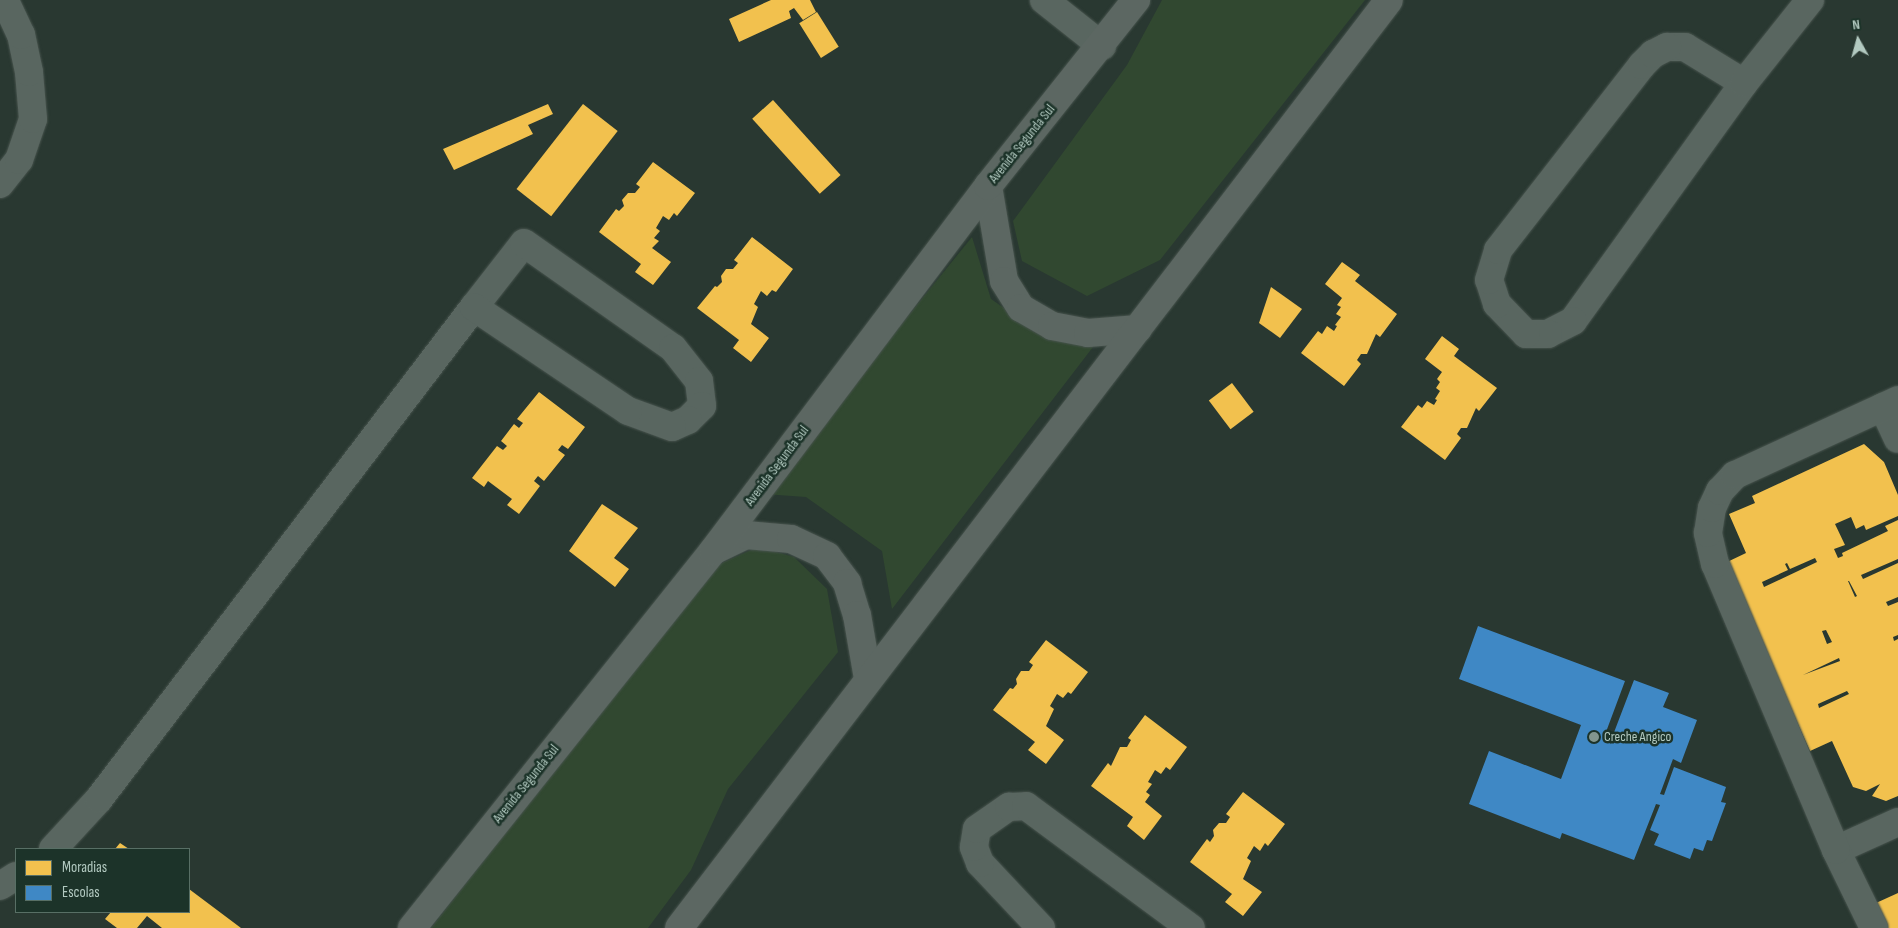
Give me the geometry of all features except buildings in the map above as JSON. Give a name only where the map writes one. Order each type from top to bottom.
[{"type":"main road","name":"Avenida Segunda Sul","points":[[412,928],[713,551],[988,186],[1102,46],[1136,0]]},
{"type":"main road","points":[[679,928],[1389,0]]},
{"type":"main road","points":[[988,186],[1004,280],[1021,308],[1052,326],[1088,333],[1138,329]]},
{"type":"main road","points":[[713,551],[746,535],[791,539],[827,556],[847,583],[857,615],[868,680]]},
{"type":"street","points":[[0,184],[19,160],[33,118],[29,72],[21,35],[5,0]]},
{"type":"street","points":[[1044,0],[1102,46]]},
{"type":"street","points":[[1744,83],[1685,47],[1667,47],[1653,54],[1642,65],[1498,250],[1489,280],[1497,304],[1526,334],[1548,334],[1573,321],[1744,83],[1810,0]]},
{"type":"street","points":[[54,848],[99,799],[474,307],[524,243],[673,348],[699,381],[702,406],[688,420],[672,427],[628,410],[474,307]]},
{"type":"street","points":[[1874,928],[1836,850],[1715,564],[1708,532],[1712,508],[1720,491],[1735,475],[1890,404],[1898,439]]},
{"type":"street","points":[[1038,927],[980,863],[974,847],[977,829],[1010,808],[1026,806],[1191,928]]},
{"type":"street","points":[[1836,850],[1898,822]]},
{"type":"street","points":[[0,886],[15,877]]},
{"type":"green space","points":[[1162,0],[1365,0],[1160,260],[1087,296],[1022,261],[1013,221],[1127,65]]},
{"type":"green space","points":[[972,237],[991,299],[1040,333],[1093,347],[892,609],[882,551],[806,497],[764,494]]},
{"type":"green space","points":[[758,547],[794,557],[827,589],[838,652],[728,789],[691,870],[648,928],[431,928],[715,566]]},
{"type":"place","name":"Creche Angico","points":[[1594,737]]}]
